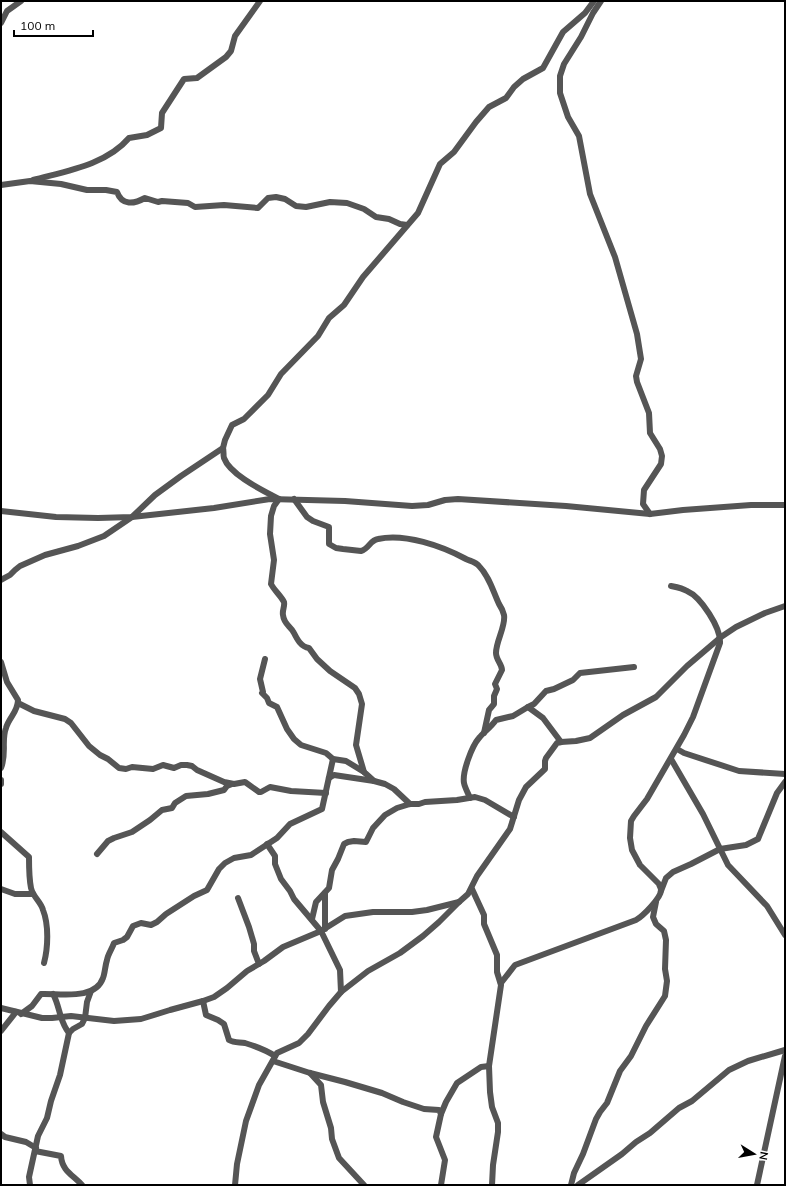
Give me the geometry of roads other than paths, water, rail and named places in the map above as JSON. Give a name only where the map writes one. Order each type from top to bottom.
[{"type":"street","points":[[1,23],[7,11],[21,1]]},
{"type":"street","points":[[1,185],[30,181],[63,172],[104,158],[122,146],[129,138],[147,135],[161,128],[162,113],[184,79],[197,78],[231,51],[235,36],[260,1]]},
{"type":"street","points":[[279,499],[246,480],[232,469],[224,458],[223,448],[232,425],[244,419],[268,395],[281,374],[318,336],[329,318],[344,305],[363,277],[418,213],[440,164],[454,152],[489,107],[506,98],[514,87],[523,79],[543,68],[563,32],[585,13],[594,1]]},
{"type":"street","points":[[601,1],[564,64],[560,76],[560,94],[568,117],[579,136],[590,194],[615,257],[637,334],[641,359],[636,376],[637,382],[649,413],[650,433],[660,449],[662,456],[661,464],[646,486],[643,494],[643,504],[650,514]]},
{"type":"street","points":[[30,181],[61,184],[87,190],[106,190],[117,192],[119,198],[125,202],[137,202],[145,198],[158,202],[188,203],[196,208],[224,206],[258,208],[268,198],[276,197],[285,199],[296,206],[306,207],[330,202],[347,203],[364,209],[376,217],[408,225]]},
{"type":"street","points":[[1,580],[10,575],[20,566],[45,555],[78,546],[104,536],[132,517],[155,495],[223,448]]},
{"type":"street","points":[[1,511],[68,518],[132,517],[279,499],[345,501],[416,506],[458,499],[555,505],[650,514],[678,510],[744,505],[785,505]]},
{"type":"street","points":[[279,499],[274,506],[271,516],[270,534],[274,560],[271,584],[284,602],[282,614],[286,624],[294,632],[295,638],[305,647],[309,648],[316,659],[330,671],[355,688],[359,694],[362,704],[356,745],[364,772]]},
{"type":"street","points":[[294,499],[307,517],[329,527],[329,544],[336,548],[361,551],[365,550],[377,539],[407,539],[437,545],[456,552],[480,566],[489,579],[504,614],[502,627],[497,641],[496,654],[502,670],[495,684],[496,689],[494,704],[489,710],[484,733]]},
{"type":"street","points":[[661,891],[659,884],[634,856],[630,842],[631,821],[647,799],[677,749],[693,717],[718,650],[720,637],[714,621],[698,601],[687,591],[671,586]]},
{"type":"street","points":[[235,1185],[237,1164],[246,1121],[259,1085],[274,1058],[281,1051],[299,1044],[341,992],[368,971],[400,953],[423,936],[468,894],[478,876],[510,829],[519,800],[526,787],[545,768],[544,761],[554,746],[561,742],[590,738],[623,715],[656,697],[687,666],[720,637],[736,627],[765,613],[785,606]]},
{"type":"street","points":[[265,659],[260,679],[262,693],[267,698],[269,703],[277,707],[287,729],[297,742],[304,747],[326,754],[333,759],[346,761],[364,772],[374,781]]},
{"type":"street","points":[[1,662],[5,676],[18,700],[16,710],[6,727],[4,758],[1,768]]},
{"type":"street","points":[[470,798],[464,783],[467,762],[475,744],[496,720],[514,716],[534,704],[546,690],[554,689],[575,680],[579,674],[634,667]]},
{"type":"street","points":[[18,703],[34,711],[65,719],[71,723],[89,746],[100,755],[108,759],[116,767],[126,769],[132,767],[153,769],[163,765],[174,768],[190,765],[220,781],[232,784]]},
{"type":"street","points":[[528,707],[543,718],[561,742]]},
{"type":"street","points":[[677,749],[690,755],[739,771],[785,774]]},
{"type":"street","points":[[1,1031],[19,1013],[32,1006],[41,994],[68,996],[95,989],[103,980],[106,960],[114,943],[127,937],[133,926],[141,923],[151,925],[157,922],[166,914],[194,896],[207,890],[219,869],[225,863],[234,858],[252,854],[277,838],[290,824],[322,809],[333,759]]},
{"type":"street","points":[[671,759],[703,814],[731,869],[767,906],[785,935]]},
{"type":"street","points":[[329,778],[334,775],[385,784],[410,804]]},
{"type":"street","points":[[97,854],[108,841],[132,832],[162,810],[172,808],[186,796],[224,790],[227,786],[239,782],[245,782],[259,792],[262,792],[270,787],[291,791],[326,793]]},
{"type":"street","points":[[501,983],[515,965],[634,921],[641,917],[656,900],[666,878],[670,874],[720,849],[746,845],[758,839],[777,793],[785,782]]},
{"type":"street","points":[[312,918],[315,904],[331,884],[330,874],[344,844],[354,841],[366,842],[374,828],[385,815],[397,808],[425,802],[480,798],[514,818]]},
{"type":"street","points":[[1,832],[29,857],[31,889],[43,909],[48,929],[44,963]]},
{"type":"street","points":[[267,844],[274,856],[275,864],[281,879],[294,899],[323,930],[340,970],[341,992]]},
{"type":"street","points":[[1,889],[15,894],[34,894]]},
{"type":"street","points":[[472,889],[484,915],[484,924],[497,957],[497,972],[501,983],[489,1066],[492,1107],[496,1117],[498,1132],[493,1165],[492,1185]]},
{"type":"street","points":[[323,930],[325,892]]},
{"type":"street","points":[[238,898],[249,927],[254,944],[254,951],[259,964]]},
{"type":"street","points":[[570,1185],[596,1119],[607,1103],[620,1071],[631,1056],[646,1026],[665,996],[667,982],[665,969],[666,940],[664,931],[656,924],[653,917],[656,900]]},
{"type":"street","points":[[1,1008],[42,1018],[71,1016],[106,1021],[130,1021],[141,1019],[203,1001],[218,995],[247,971],[288,944],[323,930],[340,919],[351,915],[373,912],[427,910],[459,902]]},
{"type":"street","points":[[69,1033],[82,1024],[85,1018],[87,1002],[91,991]]},
{"type":"street","points":[[30,1185],[29,1177],[38,1136],[47,1118],[60,1075],[69,1033],[60,1017],[56,999],[53,994]]},
{"type":"street","points":[[203,1001],[206,1015],[224,1024],[229,1040],[232,1042],[239,1042],[270,1053],[274,1058],[310,1073],[346,1082],[424,1109],[437,1110],[442,1114]]},
{"type":"street","points":[[578,1185],[627,1151],[636,1142],[650,1133],[679,1108],[692,1101],[729,1070],[748,1061],[785,1050]]},
{"type":"street","points":[[757,1185],[785,1056]]},
{"type":"street","points":[[441,1185],[446,1160],[436,1136],[446,1102],[457,1083],[481,1067],[489,1066]]},
{"type":"street","points":[[310,1073],[321,1085],[323,1102],[332,1139],[339,1158],[364,1185]]},
{"type":"street","points":[[1,1134],[4,1137],[26,1142],[35,1149],[60,1156],[61,1164],[65,1170],[74,1176],[82,1185]]}]
